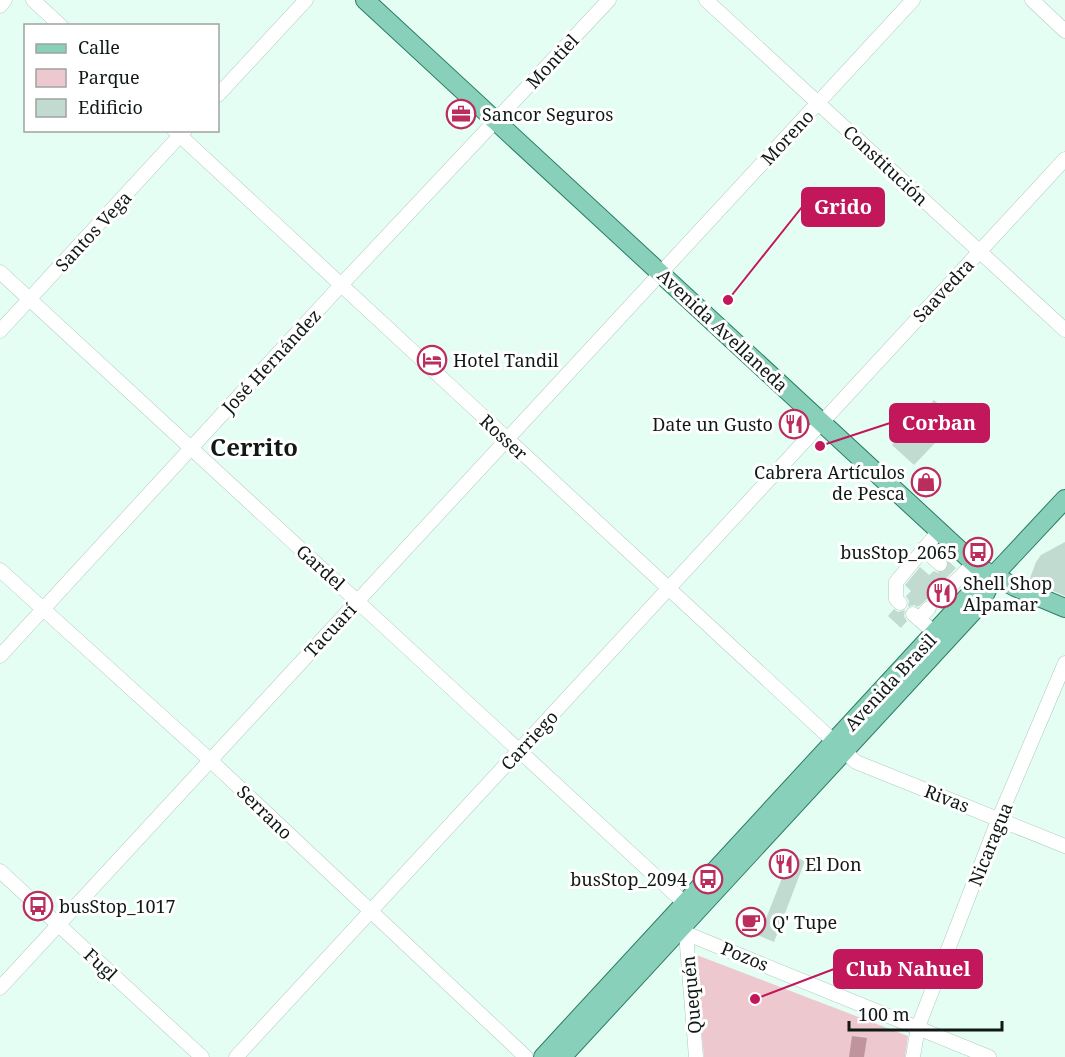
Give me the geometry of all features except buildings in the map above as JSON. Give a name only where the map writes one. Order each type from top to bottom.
[{"type":"main road","name":"Avenida Avellaneda","points":[[365,0],[500,118],[665,270],[825,419],[974,563],[994,575]]},
{"type":"main road","name":"Avenida Avellaneda","points":[[380,0],[500,118]]},
{"type":"main road","name":"Avenida Avellaneda","points":[[825,419],[982,556],[994,575]]},
{"type":"main road","points":[[1065,499],[994,575],[1015,587],[1065,608]]},
{"type":"main road","name":"Avenida Brasil","points":[[840,746],[971,593],[994,575]]},
{"type":"main road","name":"Avenida Brasil","points":[[562,1057],[679,927],[690,908],[840,746],[981,603],[994,575]]},
{"type":"main road","name":"Avenida Brasil","points":[[543,1057],[679,927]]},
{"type":"street","points":[[0,6],[5,0]]},
{"type":"street","points":[[33,0],[59,24]]},
{"type":"street","points":[[219,94],[306,0]]},
{"type":"street","name":"Montiel","points":[[500,118],[609,0]]},
{"type":"street","name":"Constitución","points":[[706,0],[1065,330]]},
{"type":"street","name":"Moreno","points":[[665,270],[913,0]]},
{"type":"street","points":[[1032,0],[1065,31]]},
{"type":"street","name":"José Hernández","points":[[0,656],[341,285],[500,118]]},
{"type":"street","name":"Rosser","points":[[180,132],[341,285],[840,746]]},
{"type":"street","name":"Santos Vega","points":[[0,331],[180,132]]},
{"type":"street","name":"Saavedra","points":[[825,419],[1065,159]]},
{"type":"street","name":"Tacuarí","points":[[0,988],[665,270]]},
{"type":"street","name":"Gardel","points":[[0,272],[690,908]]},
{"type":"street","name":"Carriego","points":[[236,1057],[825,419]]},
{"type":"street","points":[[900,603],[896,599],[896,582],[939,531]]},
{"type":"street","points":[[923,549],[940,564]]},
{"type":"street","points":[[941,596],[954,577],[974,563]]},
{"type":"street","name":"Serrano","points":[[0,570],[210,760],[526,1057]]},
{"type":"street","points":[[954,577],[971,593]]},
{"type":"street","points":[[929,608],[916,617],[935,633]]},
{"type":"street","name":"Nicaragua","points":[[913,1057],[918,1027],[999,818],[1065,663]]},
{"type":"street","name":"Rivas","points":[[840,746],[860,764],[1065,846]]},
{"type":"street","name":"Fugl","points":[[0,871],[202,1057]]},
{"type":"street","name":"Pozos","points":[[679,927],[990,1057]]},
{"type":"street","name":"Quequén","points":[[679,927],[696,1057]]},
{"type":"green space","points":[[694,954],[908,1036],[905,1057],[704,1057]]},
{"type":"shaded area","points":[[852,1036],[867,1038],[864,1057],[849,1057]]},
{"type":"tunnel","points":[[940,564],[952,575]]},
{"type":"place","name":"Sancor Seguros","points":[[461,114]]},
{"type":"place","name":"Grido","points":[[728,300]]},
{"type":"place","name":"Hotel Tandil","points":[[432,360]]},
{"type":"place","name":"Date un Gusto","points":[[794,424]]},
{"type":"place","name":"Corban","points":[[820,446]]},
{"type":"place","name":"Cabrera Artículos de Pesca","points":[[926,482]]},
{"type":"place","name":"busStop_2065","points":[[978,552]]},
{"type":"place","name":"Shell Shop Alpamar","points":[[942,593]]},
{"type":"place","name":"El Don","points":[[784,864]]},
{"type":"place","name":"busStop_2094","points":[[708,879]]},
{"type":"place","name":"busStop_1017","points":[[38,906]]},
{"type":"place","name":"Q' Tupe","points":[[751,922]]},
{"type":"place","name":"Club Nahuel","points":[[755,999]]},
{"type":"district","name":"Cerrito","points":[[254,446]]}]
